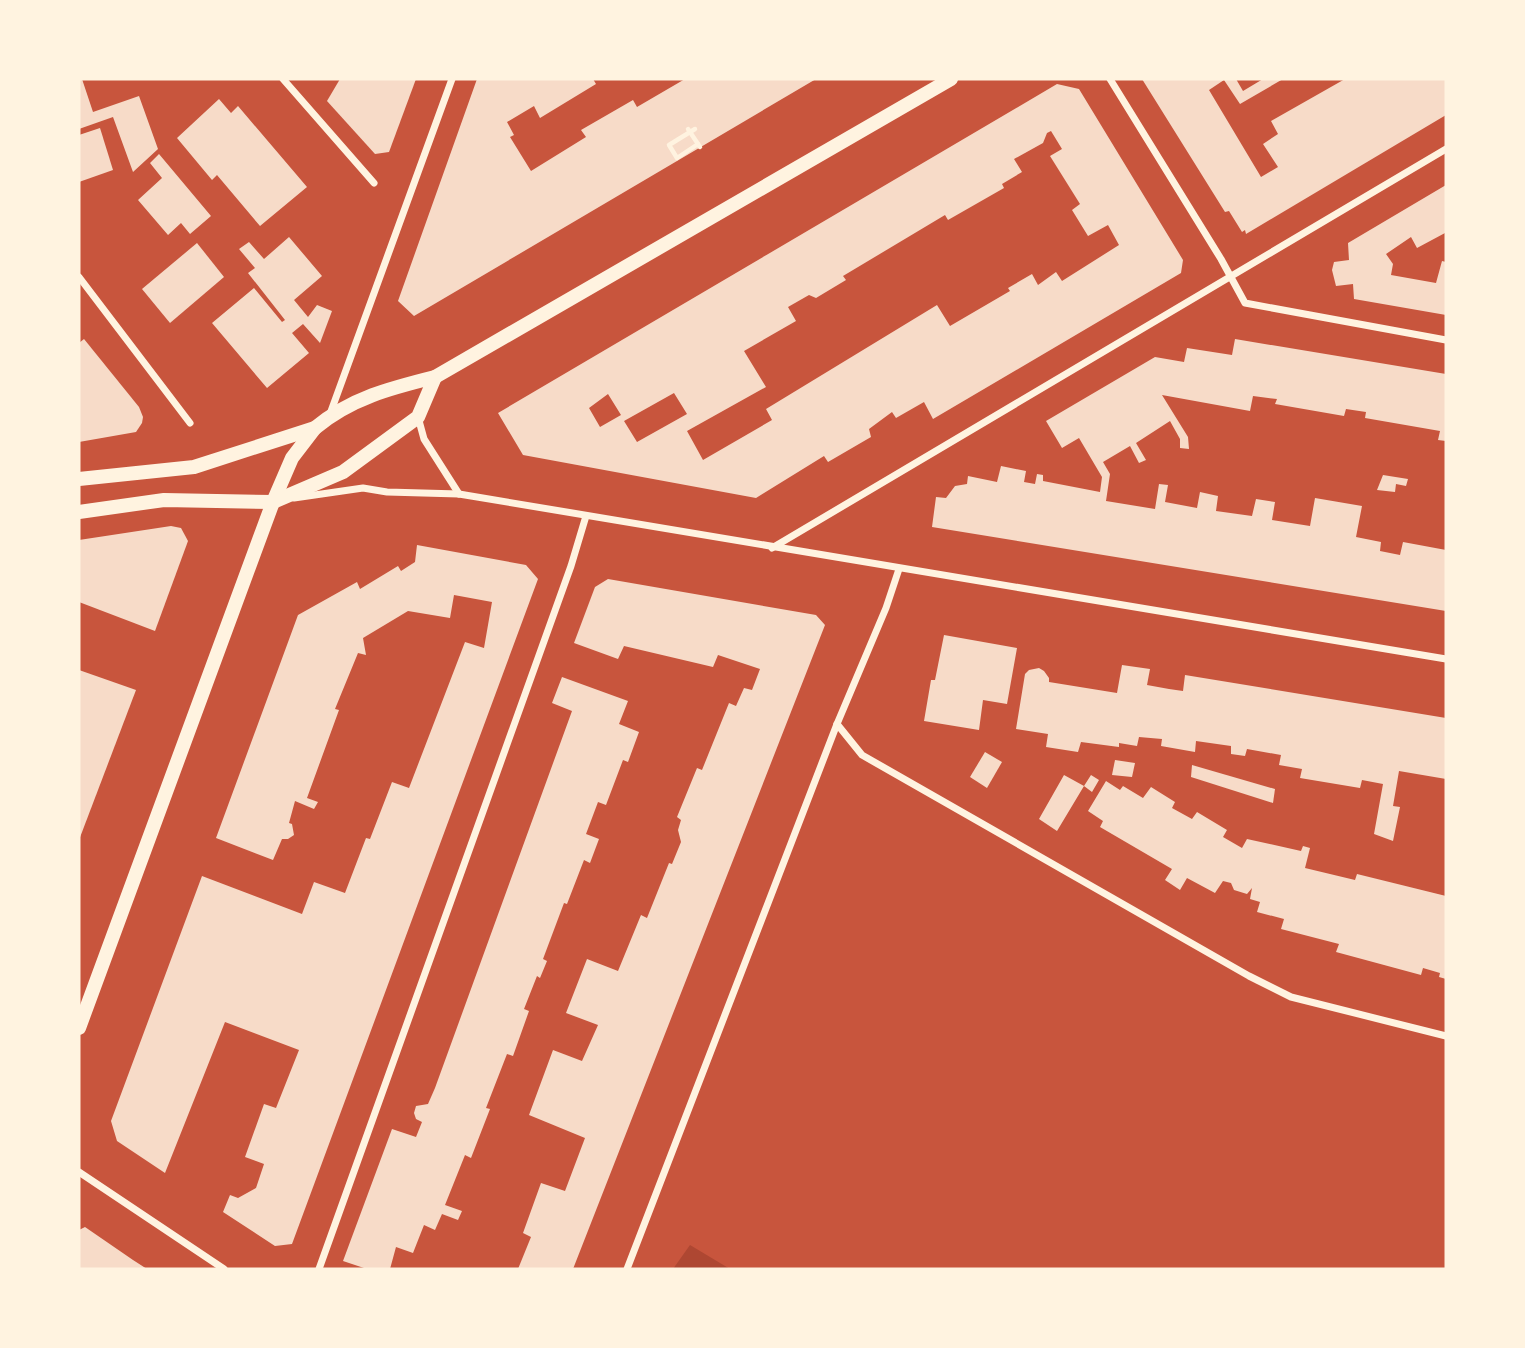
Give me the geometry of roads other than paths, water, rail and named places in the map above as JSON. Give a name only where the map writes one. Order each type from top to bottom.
[{"type":"main road","points":[[79,1028],[272,502],[292,458],[314,428],[330,415],[380,390],[435,377],[951,79]]},
{"type":"main road","points":[[79,512],[164,500],[272,502],[343,472],[418,417],[435,377]]},
{"type":"main road","points":[[79,479],[194,467],[314,428]]},
{"type":"street","points":[[283,79],[374,183]]},
{"type":"street","points":[[330,415],[452,79]]},
{"type":"street","points":[[1110,79],[1245,303],[1446,340]]},
{"type":"street","points":[[772,548],[1446,149]]},
{"type":"street","points":[[79,277],[190,424]]},
{"type":"street","points":[[418,417],[424,439],[459,494]]},
{"type":"street","points":[[272,502],[363,488],[387,492],[459,494],[1446,659]]},
{"type":"street","points":[[319,1269],[571,566],[586,516]]},
{"type":"street","points":[[627,1269],[899,569]]},
{"type":"street","points":[[837,724],[862,755],[1249,976],[1291,997],[1446,1036]]},
{"type":"street","points":[[79,1172],[224,1269]]}]
